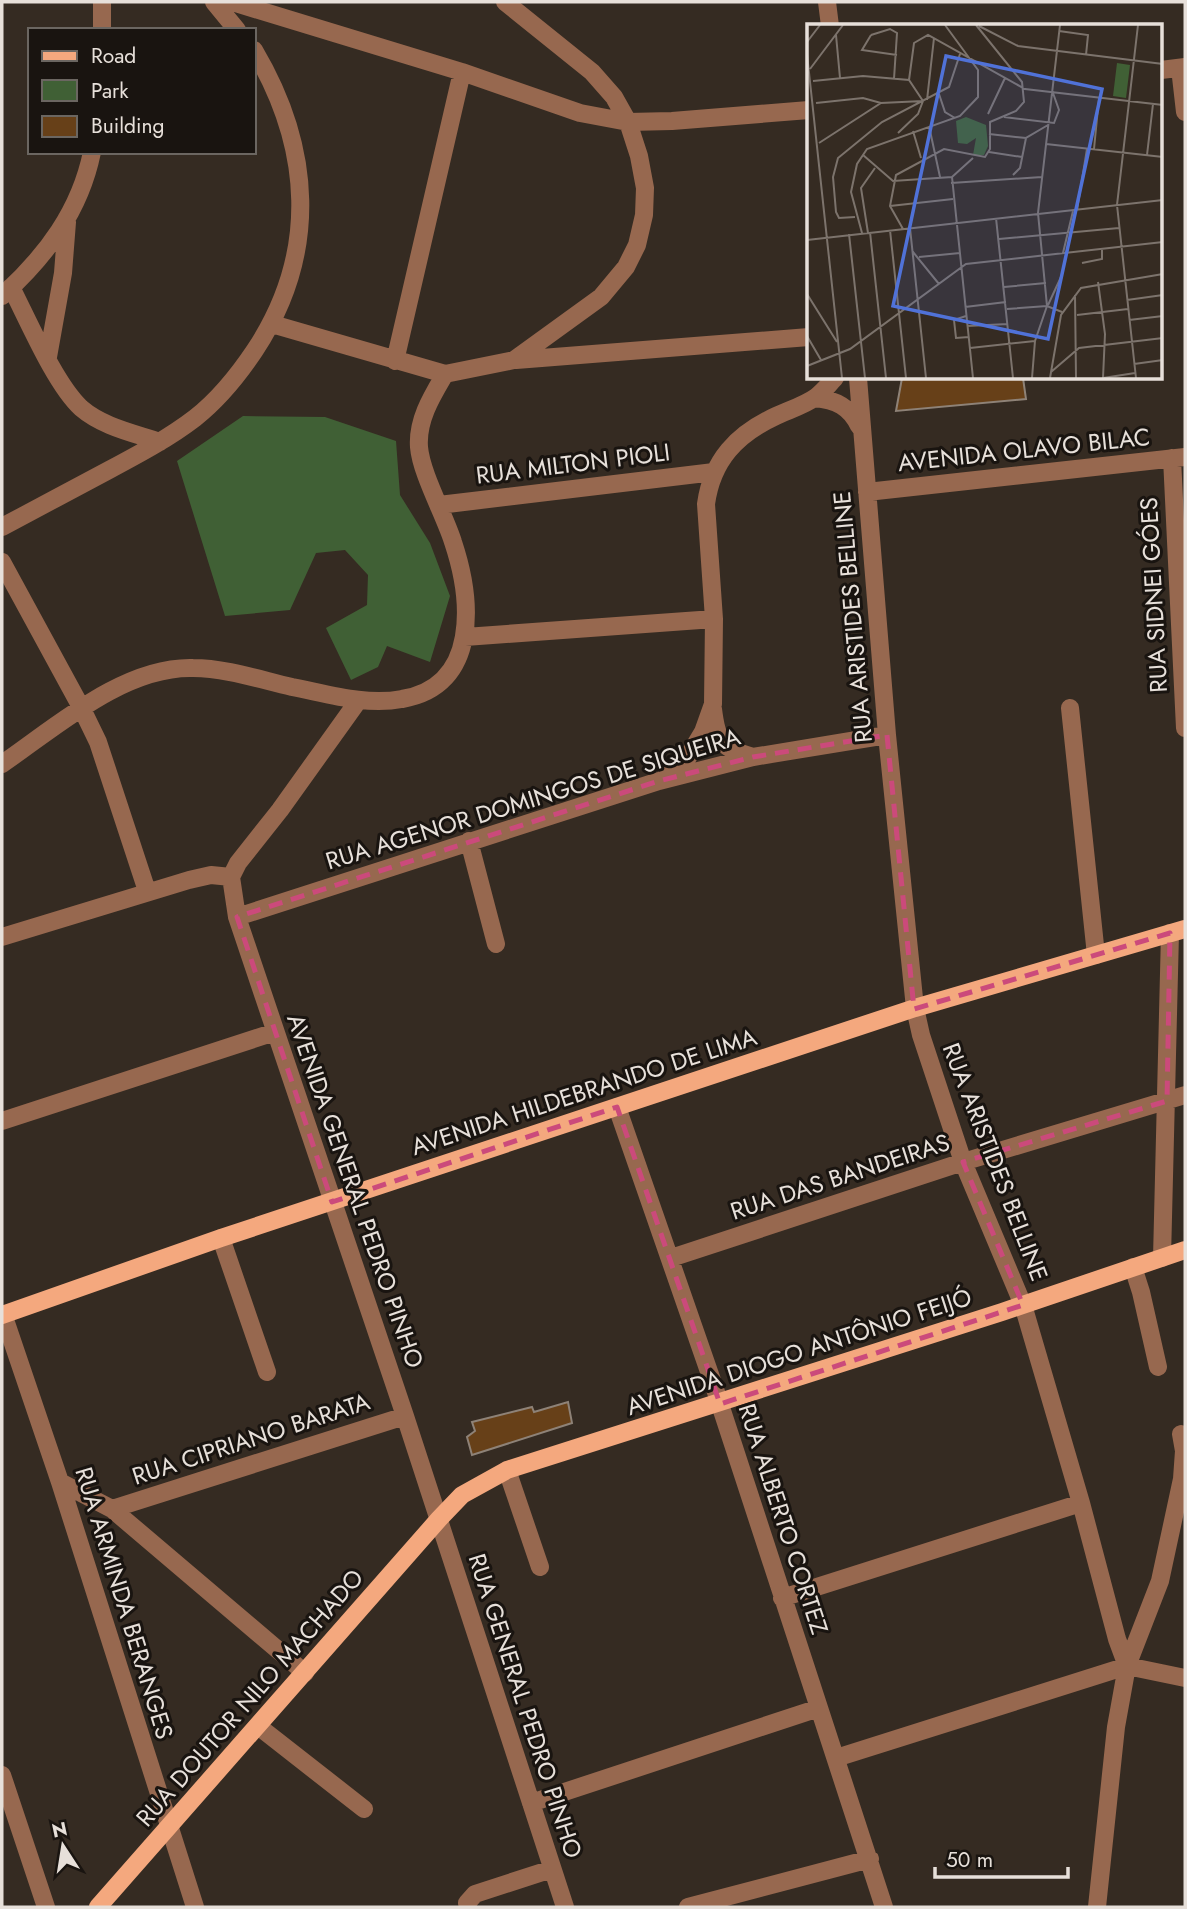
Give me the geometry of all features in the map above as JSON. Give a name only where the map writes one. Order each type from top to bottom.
[{"type":"main road","name":"AVENIDA HILDEBRANDO DE LIMA","points":[[3,1314],[221,1238],[915,1008],[1178,931]]},
{"type":"main road","name":"AVENIDA DIOGO ANTÔNIO FEIJÓ","points":[[439,1519],[462,1495],[507,1470],[1023,1306],[1185,1250]]},
{"type":"main road","name":"RUA DOUTOR NILO MACHADO","points":[[98,1907],[439,1519]]},
{"type":"street","points":[[102,2],[102,28]]},
{"type":"street","points":[[214,2],[235,28]]},
{"type":"street","points":[[232,2],[462,72],[580,113],[628,122],[807,110]]},
{"type":"street","points":[[505,2],[592,72],[614,97],[628,122],[639,156],[645,188],[644,215],[637,245],[626,267],[601,297],[514,360]]},
{"type":"street","points":[[827,2],[830,24]]},
{"type":"street","points":[[2,527],[160,442],[197,416],[227,387],[272,324],[297,253],[301,193],[286,116],[256,54]]},
{"type":"street","points":[[1162,70],[1183,68],[1185,112]]},
{"type":"street","points":[[395,361],[462,72]]},
{"type":"street","points":[[91,154],[80,194],[67,222],[7,291],[68,393],[82,408],[108,425],[160,442]]},
{"type":"street","points":[[48,357],[63,273],[67,222]]},
{"type":"street","points":[[272,324],[445,374],[514,360],[807,337]]},
{"type":"street","points":[[2,764],[82,709],[130,681],[161,672],[190,667],[358,701],[401,700],[425,693],[445,679],[465,637],[467,608],[462,571],[422,461],[418,433],[433,395],[445,374]]},
{"type":"street","points":[[753,757],[729,749],[717,736],[713,704],[714,619],[706,504],[708,488],[721,458],[750,432],[772,418],[815,398],[833,380]]},
{"type":"street","name":"RUA ARISTIDES BELLINE","points":[[858,380],[887,735],[915,1008],[921,1035],[963,1162],[1023,1306],[1081,1503],[1117,1639],[1127,1666],[1116,1727],[1097,1907]]},
{"type":"street","points":[[815,398],[827,399],[848,410],[861,430]]},
{"type":"street","name":"AVENIDA OLAVO BILAC","points":[[867,492],[1179,458]]},
{"type":"street","name":"RUA SIDNEI GÓES","points":[[1179,458],[1185,728]]},
{"type":"street","name":"RUA MILTON PIOLI","points":[[439,505],[714,472]]},
{"type":"street","points":[[2,562],[82,709],[97,742],[147,891]]},
{"type":"street","points":[[465,637],[714,619]]},
{"type":"street","points":[[2,937],[147,891],[211,875],[231,877],[238,863],[280,810],[358,701]]},
{"type":"street","points":[[659,781],[688,757],[703,732],[713,704]]},
{"type":"street","points":[[1070,708],[1096,955]]},
{"type":"street","name":"RUA AGENOR DOMINGOS DE SIQUEIRA","points":[[237,917],[659,781],[753,757],[887,735]]},
{"type":"street","points":[[469,841],[496,944]]},
{"type":"street","name":"AVENIDA GENERAL PEDRO PINHO","points":[[231,877],[237,917],[439,1519]]},
{"type":"street","points":[[1162,1258],[1167,1101],[1178,931]]},
{"type":"street","points":[[2,1121],[275,1032]]},
{"type":"street","name":"RUA DAS BANDEIRAS","points":[[671,1258],[963,1162],[1185,1096]]},
{"type":"street","name":"RUA ALBERTO CORTEZ","points":[[617,1107],[720,1404],[884,1907]]},
{"type":"street","points":[[221,1238],[267,1372]]},
{"type":"street","points":[[1133,1268],[1158,1367]]},
{"type":"street","name":"RUA ARMINDA BERANGES","points":[[3,1314],[60,1482],[195,1907]]},
{"type":"street","name":"RUA CIPRIANO BARATA","points":[[112,1509],[405,1416]]},
{"type":"street","points":[[1127,1666],[1160,1581],[1182,1479],[1184,1451],[1181,1434]]},
{"type":"street","points":[[507,1470],[540,1567]]},
{"type":"street","points":[[60,1482],[112,1509],[305,1673]]},
{"type":"street","points":[[782,1598],[1081,1503]]},
{"type":"street","name":"RUA GENERAL PEDRO PINHO","points":[[439,1519],[565,1907]]},
{"type":"street","points":[[836,1758],[1127,1666],[1185,1678]]},
{"type":"street","points":[[531,1803],[818,1708]]},
{"type":"street","points":[[258,1726],[364,1808]]},
{"type":"street","points":[[2,1774],[46,1907]]},
{"type":"street","points":[[688,1907],[870,1859]]},
{"type":"street","points":[[468,1907],[467,1903],[475,1894],[552,1868]]},
{"type":"highlighted area","points":[[887,735],[914,1009],[1170,933],[1167,1101],[963,1162],[1023,1305],[720,1404],[617,1107],[332,1202],[237,917],[659,781],[753,757]]},
{"type":"green space","points":[[243,416],[325,417],[396,441],[400,495],[430,543],[450,596],[430,662],[387,646],[378,667],[351,680],[326,628],[367,605],[368,575],[345,550],[316,553],[290,610],[225,616],[177,461]]},
{"type":"building","points":[[902,380],[1023,380],[1026,399],[896,411]]},
{"type":"building","points":[[568,1402],[572,1423],[472,1455],[467,1437],[475,1431],[472,1422],[532,1407],[534,1412]]}]
